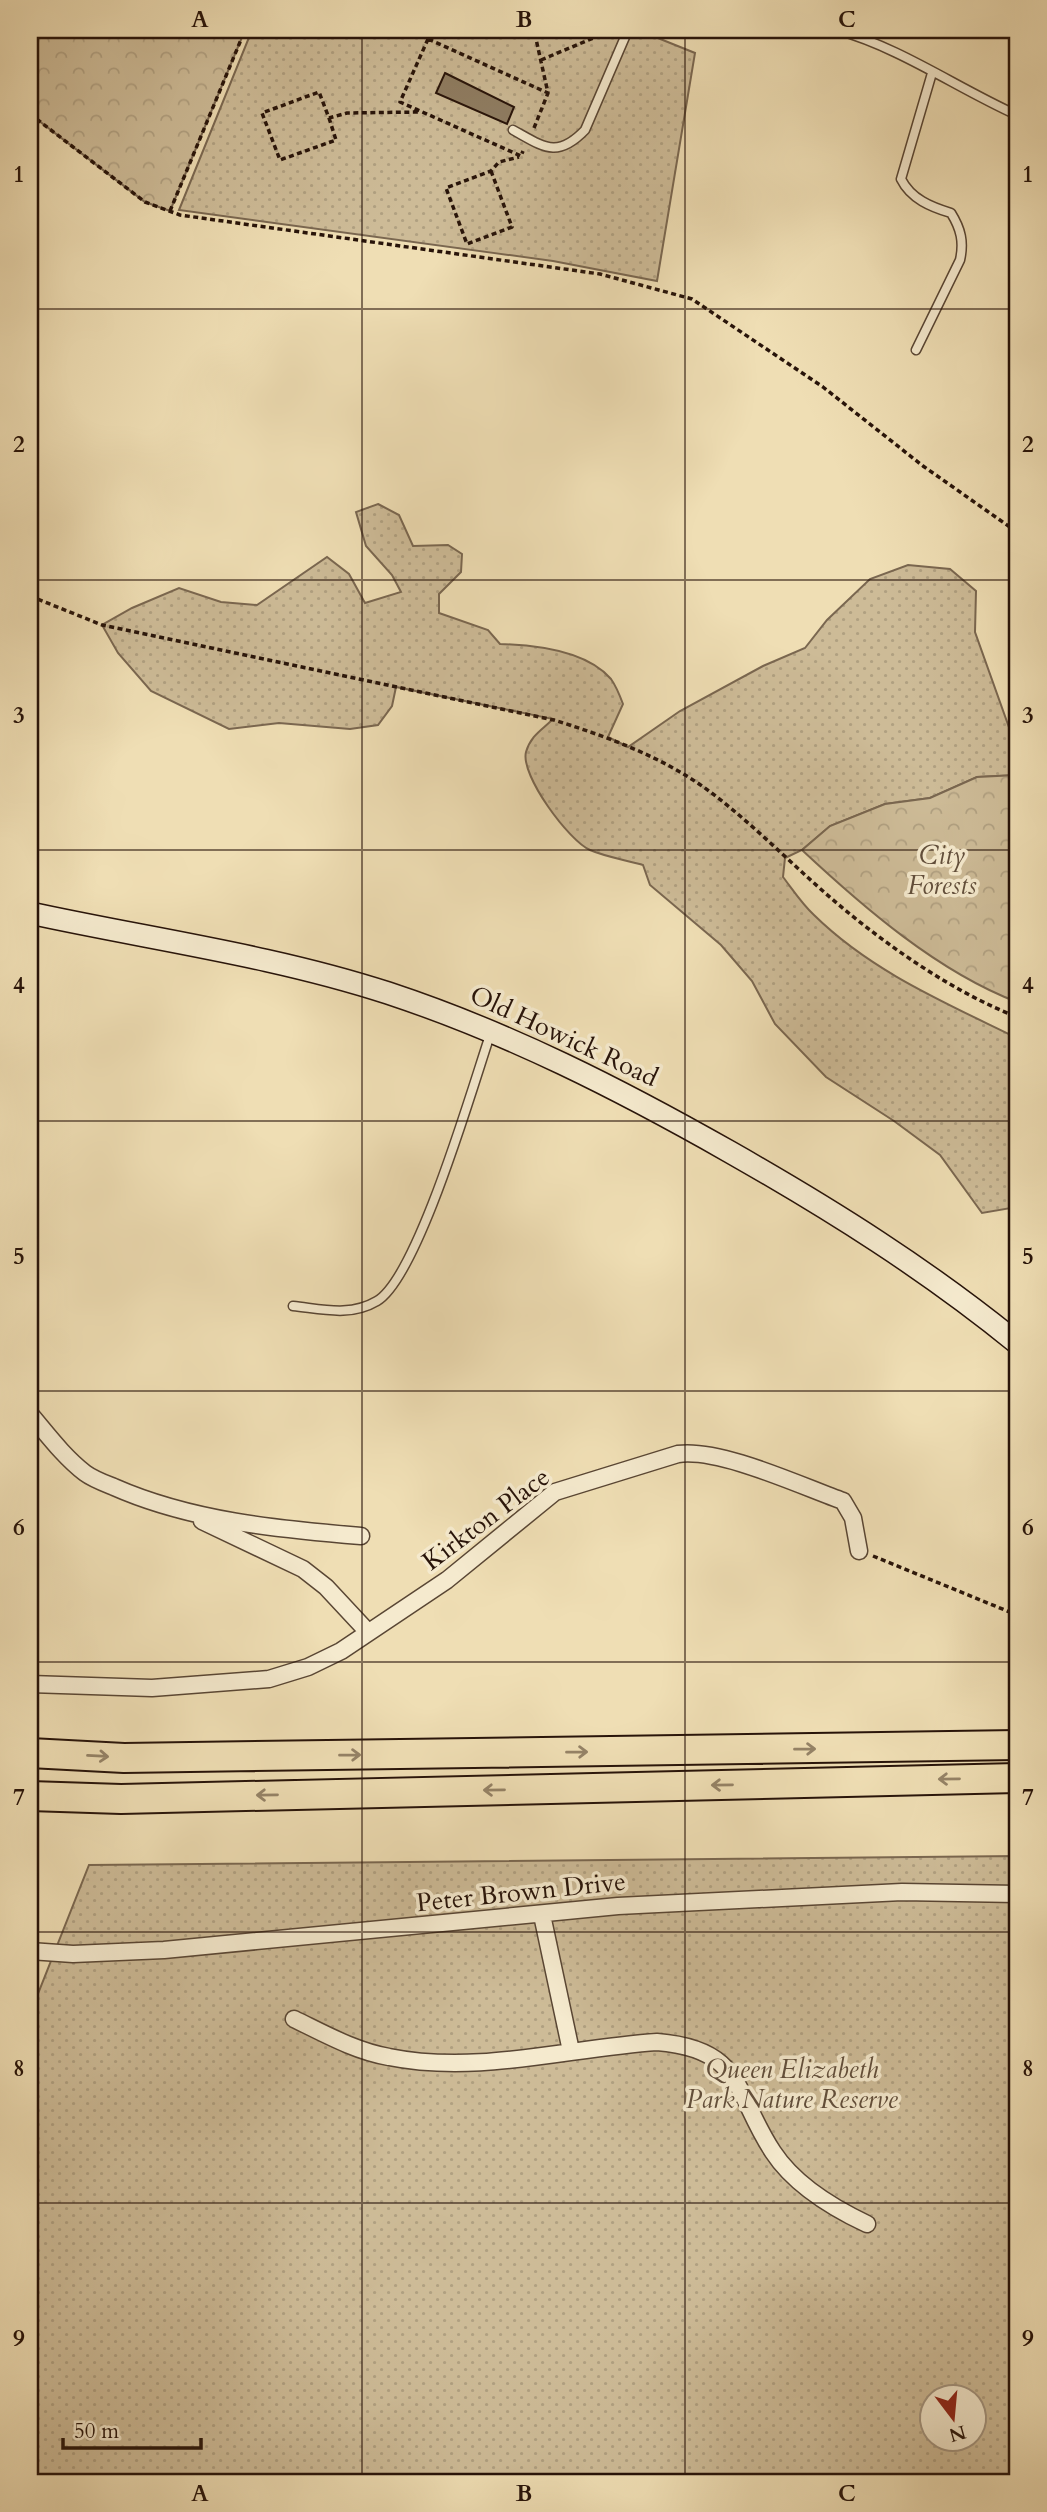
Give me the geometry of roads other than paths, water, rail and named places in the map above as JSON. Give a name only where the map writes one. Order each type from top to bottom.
[{"type":"highway","points":[[30,1753],[152,1758],[1017,1745]]},
{"type":"highway","points":[[30,1796],[121,1799],[1017,1778]]},
{"type":"main road","name":"Old Howick Road","points":[[30,912],[257,957],[385,992],[492,1030],[604,1081],[807,1196],[933,1277],[1017,1343]]},
{"type":"street","points":[[30,1414],[71,1461],[88,1475],[244,1538],[303,1569],[326,1587],[367,1630]]},
{"type":"street","name":"Kirkton Place","points":[[30,1684],[152,1688],[269,1679],[308,1667],[413,1604],[480,1556],[555,1492],[695,1451],[843,1501],[853,1518],[859,1551]]},
{"type":"street","points":[[168,1506],[278,1529],[361,1536]]},
{"type":"street","name":"Peter Brown Drive","points":[[30,1952],[73,1954],[164,1950],[618,1906],[902,1892],[1017,1894]]},
{"type":"street","points":[[542,1915],[571,2051]]},
{"type":"street","points":[[294,2019],[367,2051],[433,2064],[475,2063],[657,2042],[684,2044],[713,2057],[727,2068],[744,2091],[758,2123],[781,2162],[824,2200],[867,2224]]},
{"type":"lane","points":[[513,130],[555,149],[567,147],[585,130],[628,30]]},
{"type":"lane","points":[[837,30],[883,47],[1017,115]]},
{"type":"lane","points":[[916,350],[960,260],[962,250],[962,237],[951,213],[932,208],[918,199],[906,189],[901,179],[932,73]]},
{"type":"lane","points":[[293,1306],[348,1312],[378,1301],[396,1284],[417,1244],[492,1030]]},
{"type":"park label","name":"City Forests","points":[[942,870]]},
{"type":"park label","name":"Queen Elizabeth Park Nature Reserve","points":[[792,2084]]}]
